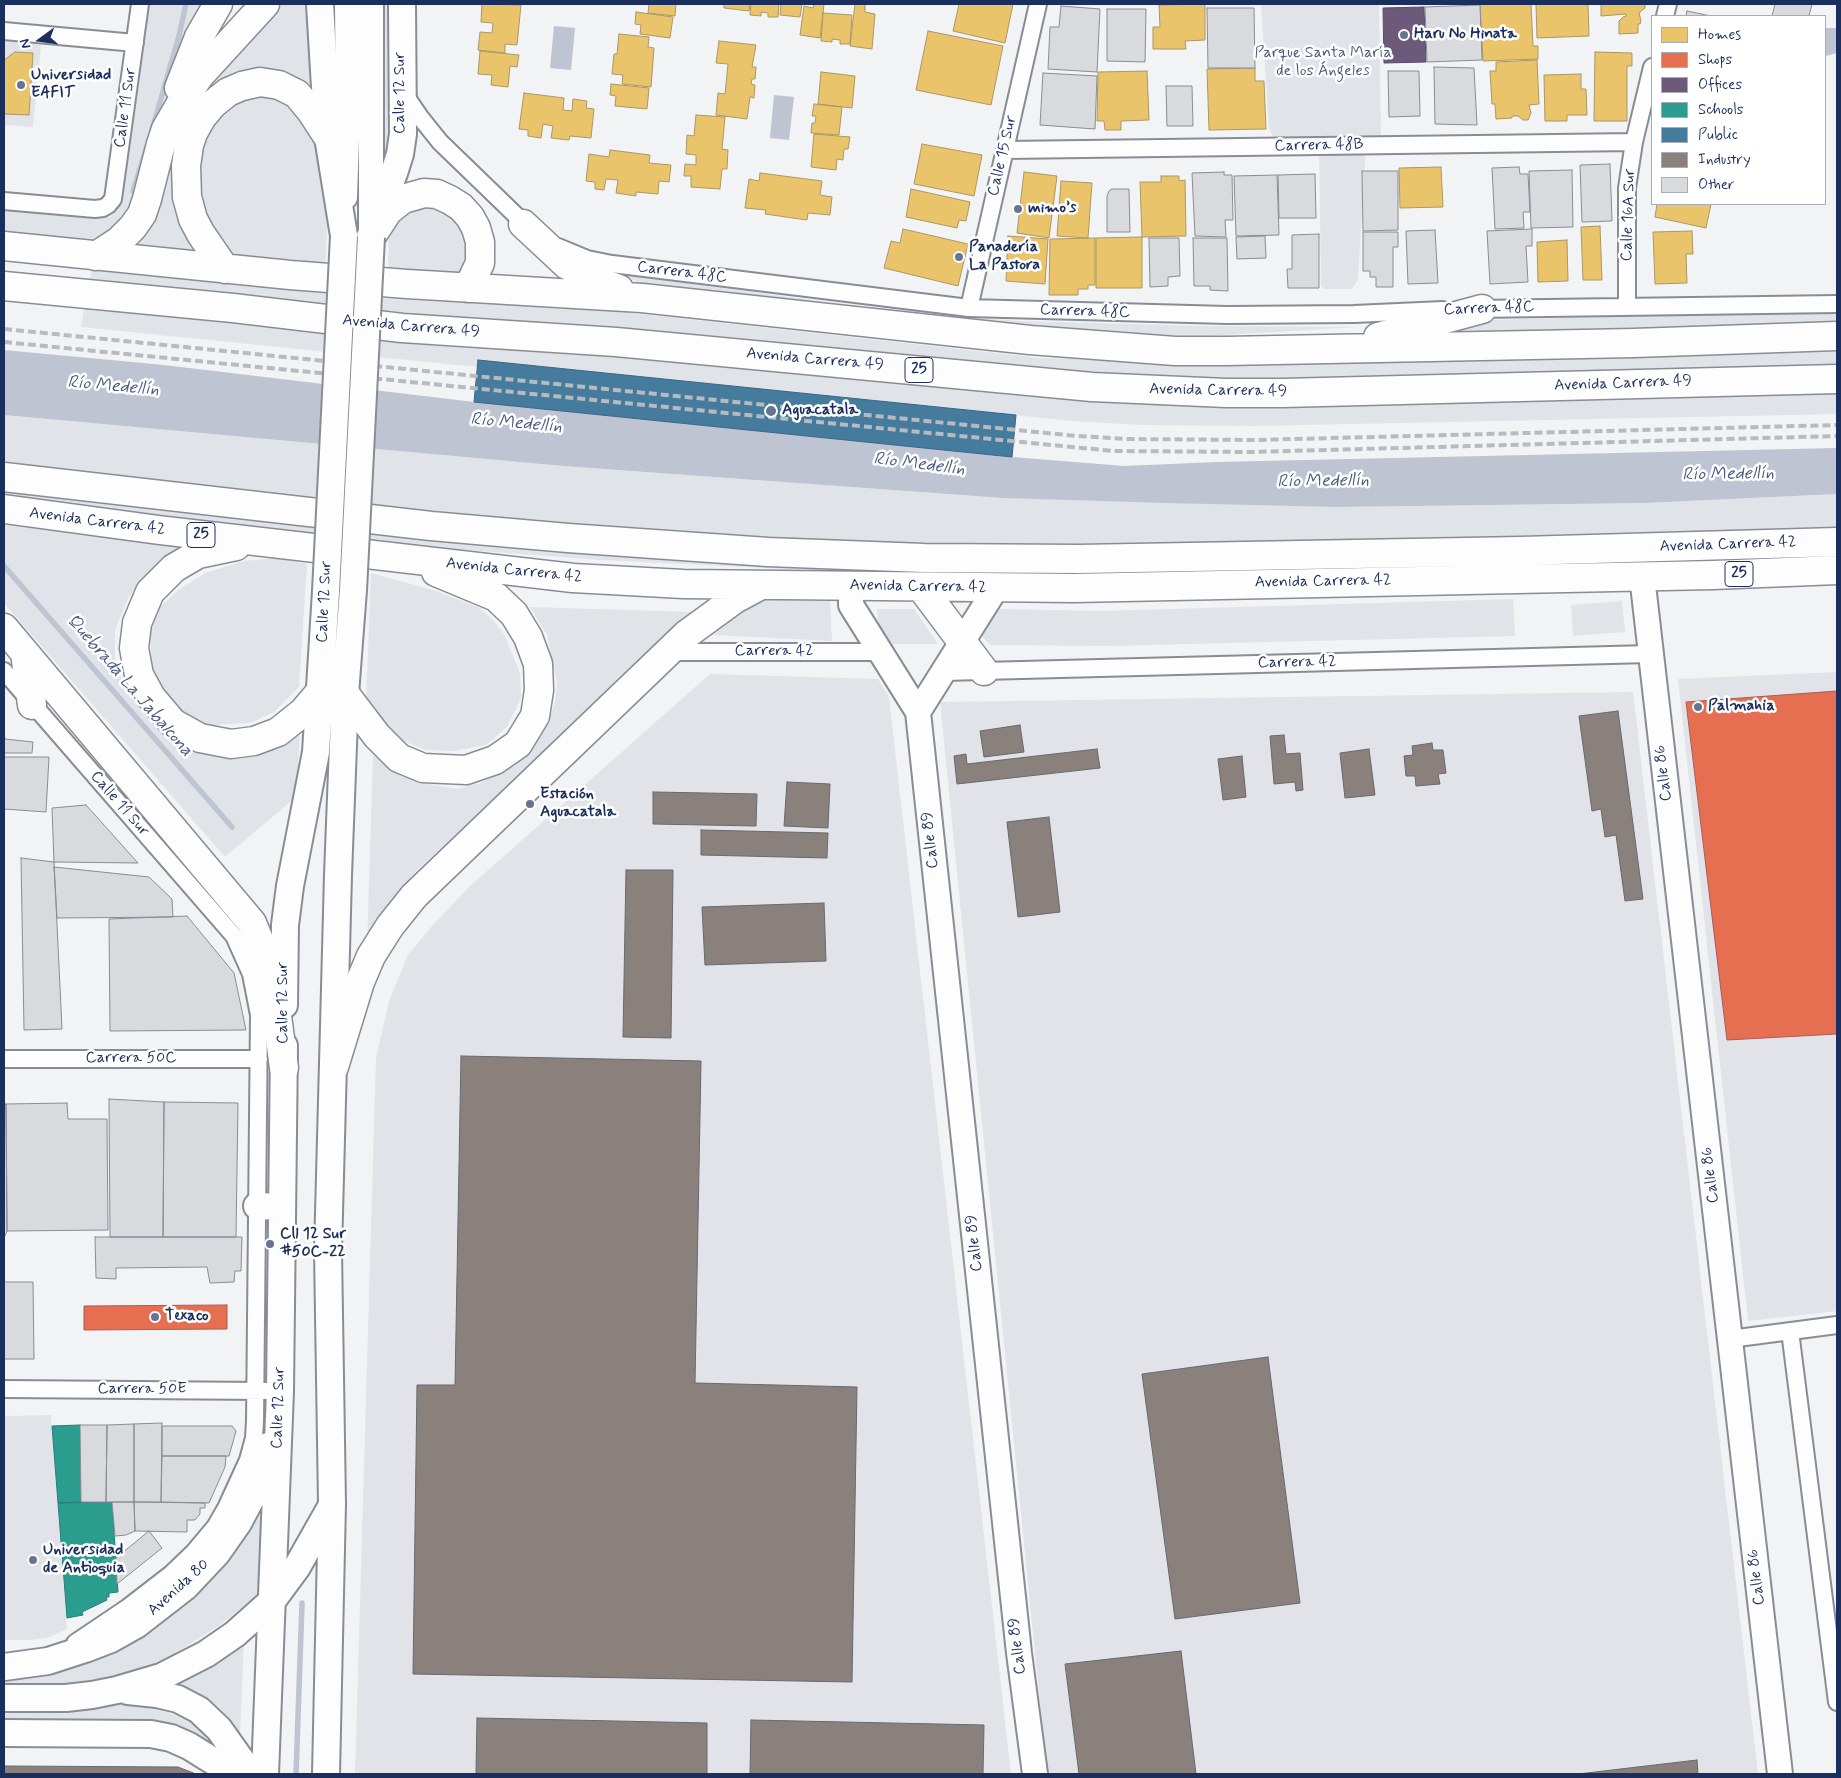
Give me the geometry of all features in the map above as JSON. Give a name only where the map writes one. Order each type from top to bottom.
[{"type":"highway","points":[[96,256],[119,241],[133,227],[142,214],[161,144],[182,79],[199,37],[218,4]]},
{"type":"highway","points":[[166,130],[184,98],[200,75],[265,4]]},
{"type":"highway","points":[[225,269],[193,219],[187,197],[186,166],[189,145],[202,117],[213,104],[228,92],[242,86],[260,82],[279,85],[297,94],[328,137]]},
{"type":"highway","points":[[370,237],[388,211],[402,199],[424,193],[437,194],[450,200],[461,207],[470,217],[480,242],[480,264],[468,288]]},
{"type":"highway","points":[[523,224],[567,265],[595,280],[642,298]]},
{"type":"highway","points":[[4,246],[225,269],[407,284],[642,298],[925,330],[1175,351],[1837,336]]},
{"type":"highway","name":"Avenida Carrera 49","points":[[4,286],[233,308],[402,328],[616,342],[1101,387],[1226,393],[1283,393],[1837,379]]},
{"type":"highway","points":[[1336,348],[1482,309]]},
{"type":"highway","name":"Avenida Carrera 42","points":[[4,477],[412,524],[568,538],[768,552],[924,558],[1079,559],[1522,552],[1837,542]]},
{"type":"highway","name":"Avenida Carrera 42","points":[[4,509],[573,578],[683,584],[761,584],[851,596],[921,587],[1138,587],[1837,570]]},
{"type":"highway","points":[[275,543],[230,546],[198,554],[174,568],[150,592],[137,623],[134,648],[139,675],[150,698],[173,724],[200,738],[231,744],[254,740],[278,732],[303,712],[333,693],[398,758],[423,768],[466,770],[495,760],[518,744],[534,716],[539,690],[538,664],[528,637],[514,614],[496,597],[471,585],[400,558]]},
{"type":"highway","points":[[334,1067],[360,982],[371,956],[402,910],[414,896],[687,634],[710,616],[761,584]]},
{"type":"highway","points":[[921,587],[984,671]]},
{"type":"highway","points":[[4,628],[252,923],[268,962],[284,1068]]},
{"type":"highway","points":[[25,653],[32,705]]},
{"type":"main road","name":"Calle 12 Sur","points":[[320,4],[328,137],[344,236],[326,591],[333,693],[334,1067],[328,1251],[332,1504],[326,1774]]},
{"type":"main road","name":"Calle 12 Sur","points":[[265,1774],[272,1601],[268,1391],[270,1206],[284,1068],[283,964],[285,925],[292,878],[315,761],[333,693],[353,590],[370,237],[400,154],[403,134],[402,4]]},
{"type":"main road","name":"Avenida 80","points":[[4,1667],[48,1661],[111,1639],[136,1625],[185,1587],[217,1553],[238,1523],[254,1495],[263,1465],[268,1391]]},
{"type":"main road","points":[[4,1698],[66,1698],[117,1690],[161,1677],[206,1654],[235,1634],[272,1601],[297,1567],[332,1504]]},
{"type":"main road","points":[[117,1690],[158,1694],[178,1699],[199,1710],[219,1729],[250,1774]]},
{"type":"main road","points":[[4,1732],[151,1734],[171,1738],[190,1746],[234,1774]]},
{"type":"street","name":"Calle 11 Sur","points":[[4,201],[95,209],[108,205],[112,199],[140,4]]},
{"type":"street","name":"Calle 12 Sur","points":[[344,236],[348,110],[347,4]]},
{"type":"street","name":"Calle 12 Sur","points":[[370,237],[371,4]]},
{"type":"street","name":"Calle 15 Sur","points":[[969,308],[1038,4]]},
{"type":"street","points":[[4,31],[135,43]]},
{"type":"street","name":"Calle 16A Sur","points":[[1627,306],[1628,188],[1634,142],[1651,72]]},
{"type":"street","name":"Carrera 48C","points":[[404,92],[420,117],[440,142],[523,224],[554,245],[587,259],[612,264],[969,308],[1227,315],[1345,314],[1627,306],[1837,304]]},
{"type":"street","name":"Carrera 48B","points":[[1005,150],[1634,142]]},
{"type":"street","name":"Calle 86","points":[[1642,576],[1780,1774]]},
{"type":"street","points":[[918,712],[996,588]]},
{"type":"street","name":"Calle 89","points":[[851,596],[880,652],[918,712],[1019,1653],[1034,1774]]},
{"type":"street","name":"Carrera 42","points":[[667,652],[880,652]]},
{"type":"street","name":"Carrera 42","points":[[943,672],[1650,654]]},
{"type":"street","name":"Calle 11 Sur","points":[[4,671],[234,936]]},
{"type":"street","name":"Calle 12 Sur","points":[[234,936],[251,974],[259,1015],[259,1059],[270,1206]]},
{"type":"street","name":"Carrera 50C","points":[[4,1060],[259,1059]]},
{"type":"street","points":[[1730,1339],[1837,1325]]},
{"type":"street","points":[[1790,1331],[1837,1702]]},
{"type":"street","name":"Carrera 50E","points":[[4,1390],[268,1391]]},
{"type":"shaded area","name":"Universidad EAFIT","points":[[4,40],[41,45],[33,127],[4,125]]},
{"type":"shaded area","points":[[1837,672],[1837,1311],[1748,1321],[1678,679]]},
{"type":"shaded area","points":[[710,674],[878,679],[889,697],[1011,1774],[355,1774],[376,1058],[389,1001],[408,955],[469,887]]},
{"type":"shaded area","points":[[1633,692],[1758,1774],[1047,1774],[940,702]]},
{"type":"shaded area","name":"Universidad de Antioquia","points":[[51,1415],[67,1629],[47,1638],[4,1640],[4,1416]]},
{"type":"green space","points":[[149,4],[208,4],[175,71],[131,216],[95,244],[4,232],[4,209],[96,217],[110,217],[115,212],[120,204]]},
{"type":"green space","points":[[279,4],[311,4],[314,86],[289,74],[264,70],[235,71],[200,93],[265,23]]},
{"type":"green space","points":[[381,4],[392,4],[391,145],[382,177]]},
{"type":"green space","name":"Parque Santa María de los Ángeles","points":[[1261,4],[1379,4],[1381,139],[1366,143],[1358,280],[1352,289],[1324,289],[1321,285],[1319,142],[1280,140],[1273,136],[1269,128]]},
{"type":"green space","points":[[237,95],[267,96],[295,108],[319,133],[328,215],[325,266],[231,255],[198,206],[199,136]]},
{"type":"green space","points":[[173,141],[180,143],[178,213],[187,238],[198,254],[126,250]]},
{"type":"green space","points":[[423,208],[441,210],[456,221],[466,240],[467,277],[388,273],[389,231],[400,216]]},
{"type":"green space","points":[[92,268],[391,299],[604,310],[1041,358],[1225,364],[1837,349],[1837,368],[1272,385],[1120,379],[610,328],[390,313],[89,284]]},
{"type":"green space","points":[[626,275],[900,312],[1020,321],[1205,326],[1359,327],[1190,337],[1090,335],[641,285]]},
{"type":"green space","points":[[84,308],[388,338],[653,358],[1141,404],[1443,402],[1837,393],[1837,414],[1254,426],[1142,425],[1072,421],[478,360],[477,367],[81,327]]},
{"type":"green space","points":[[1837,311],[1837,323],[1451,334],[1489,320]]},
{"type":"green space","points":[[4,415],[563,466],[1003,498],[1336,507],[1645,503],[1837,494],[1837,532],[1142,552],[627,535],[4,467]]},
{"type":"green space","points":[[4,485],[634,554],[1837,553],[1837,562],[1000,577],[788,569],[600,560],[414,546],[4,499]]},
{"type":"green space","points":[[4,525],[193,546],[153,570],[129,596],[115,630],[115,660],[126,692],[159,731],[185,748],[222,756],[257,754],[300,732],[296,797],[225,857],[4,603]]},
{"type":"green space","points":[[276,558],[307,564],[299,687],[274,712],[250,723],[209,725],[181,714],[163,693],[152,665],[150,632],[160,607],[177,591],[205,573],[244,561]]},
{"type":"green space","points":[[371,573],[433,590],[480,608],[494,621],[505,636],[520,673],[521,698],[507,727],[486,745],[453,751],[426,750],[406,742],[386,729],[366,704]]},
{"type":"green space","points":[[763,599],[830,600],[832,641],[713,635],[737,615]]},
{"type":"green space","points":[[1513,599],[1515,636],[1108,646],[990,645],[981,635],[979,626],[986,615],[1000,609],[1103,611]]},
{"type":"green space","points":[[1622,601],[1625,632],[1573,636],[1571,605]]},
{"type":"green space","points":[[530,607],[693,612],[413,874],[381,915],[367,947],[373,756],[415,782],[457,789],[480,783],[502,772],[530,752],[549,719],[555,702],[557,684],[547,635]]},
{"type":"green space","points":[[877,609],[914,609],[938,644],[892,644],[878,625]]},
{"type":"green space","points":[[272,1474],[265,1588],[220,1625],[170,1656],[122,1679],[83,1688],[4,1690],[4,1677],[58,1668]]},
{"type":"green space","points":[[244,1641],[240,1735],[215,1706],[195,1694],[169,1688],[200,1673]]},
{"type":"green space","points":[[133,1704],[155,1708],[177,1716],[201,1729],[211,1746],[170,1726],[142,1720],[4,1721],[4,1708]]},
{"type":"water","points":[[554,26],[575,28],[571,70],[550,68]]},
{"type":"water","points":[[1826,28],[1837,28],[1837,53],[1826,56]]},
{"type":"water","points":[[774,95],[794,97],[789,140],[770,138]]},
{"type":"water","name":"Río Medellín","points":[[4,350],[164,365],[474,402],[1012,457],[1124,466],[1217,462],[1837,448],[1837,494],[1645,503],[1336,507],[1003,498],[563,466],[4,415]]},
{"type":"building: Homes","points":[[482,4],[521,5],[517,45],[505,44],[505,53],[478,50],[480,32],[492,33],[493,23],[481,22]]},
{"type":"building: Homes","points":[[649,4],[676,4],[675,16],[648,13]]},
{"type":"building: Homes","points":[[724,4],[750,4],[749,11],[724,8]]},
{"type":"building: Homes","points":[[751,4],[779,4],[778,17],[768,17],[768,13],[761,12],[761,16],[750,15]]},
{"type":"building: Homes","points":[[781,4],[802,4],[800,17],[780,15]]},
{"type":"building: Homes","points":[[814,4],[824,4],[820,38],[800,35],[804,6],[813,8]]},
{"type":"building: Homes","points":[[855,4],[865,4],[865,12],[875,14],[872,49],[850,46]]},
{"type":"building: Homes","points":[[959,4],[1013,4],[1005,43],[953,31]]},
{"type":"building: Homes","points":[[1205,4],[1205,40],[1185,41],[1186,49],[1153,49],[1153,27],[1160,27],[1159,5]]},
{"type":"building: Homes","points":[[1480,4],[1531,4],[1533,46],[1538,46],[1538,59],[1483,61]]},
{"type":"building: Homes","points":[[1536,4],[1588,4],[1589,36],[1537,38]]},
{"type":"building: Homes","points":[[1601,4],[1645,4],[1645,8],[1639,13],[1641,21],[1638,24],[1638,33],[1619,34],[1619,21],[1626,14],[1601,16]]},
{"type":"building: Homes","points":[[636,12],[673,17],[670,38],[640,34],[641,25],[635,24]]},
{"type":"building: Homes","points":[[823,13],[852,15],[850,44],[840,44],[840,40],[832,39],[832,42],[821,41]]},
{"type":"building: Homes","points":[[928,31],[1003,46],[991,105],[916,90]]},
{"type":"building: Homes","points":[[619,34],[649,37],[648,47],[654,48],[651,87],[622,84],[623,75],[612,74]]},
{"type":"building: Homes","points":[[719,41],[756,45],[752,67],[756,67],[755,79],[752,79],[751,84],[755,85],[754,98],[750,97],[747,119],[716,115],[718,93],[725,94],[728,64],[716,63]]},
{"type":"building: Homes","points":[[480,51],[519,55],[517,67],[510,66],[508,87],[491,85],[492,75],[478,74]]},
{"type":"building: Homes","points":[[15,52],[33,53],[29,115],[4,114],[4,60]]},
{"type":"building: Homes","points":[[1595,52],[1632,53],[1632,66],[1627,66],[1627,121],[1594,121]]},
{"type":"building: Homes","points":[[1537,60],[1539,104],[1529,105],[1531,113],[1528,120],[1523,120],[1518,116],[1496,119],[1495,104],[1492,104],[1490,71],[1496,71],[1496,62]]},
{"type":"building: Homes","points":[[1255,68],[1255,81],[1264,81],[1266,129],[1209,130],[1207,69]]},
{"type":"building: Homes","points":[[1147,71],[1149,120],[1121,121],[1121,130],[1105,130],[1104,121],[1097,121],[1098,72]]},
{"type":"building: Homes","points":[[821,72],[855,76],[852,108],[818,104]]},
{"type":"building: Homes","points":[[1581,74],[1581,89],[1586,89],[1587,115],[1567,115],[1567,121],[1545,121],[1544,75]]},
{"type":"building: Homes","points":[[611,84],[649,88],[647,109],[615,106],[616,96],[610,95]]},
{"type":"building: Homes","points":[[524,93],[564,98],[563,110],[572,111],[573,99],[587,101],[586,108],[594,109],[591,138],[570,136],[569,140],[551,138],[553,126],[543,124],[541,138],[528,136],[528,130],[519,129]]},
{"type":"building: Homes","points":[[814,104],[842,107],[839,135],[811,133],[812,123],[815,123],[816,116],[812,116]]},
{"type":"building: Homes","points":[[696,115],[725,117],[722,149],[728,150],[727,169],[722,169],[720,189],[691,187],[691,176],[684,176],[685,164],[696,165],[696,155],[686,154],[687,135],[694,136]]},
{"type":"building: Homes","points":[[814,134],[850,137],[848,149],[844,149],[843,160],[837,159],[836,170],[811,167]]},
{"type":"building: Homes","points":[[922,144],[982,155],[974,196],[914,184]]},
{"type":"building: Homes","points":[[610,150],[650,155],[649,163],[671,165],[669,182],[659,181],[658,194],[636,192],[636,196],[616,193],[618,180],[606,179],[604,190],[595,189],[595,182],[586,181],[589,154],[609,157]]},
{"type":"building: Homes","points":[[1441,167],[1443,207],[1400,208],[1399,168]]},
{"type":"building: Homes","points":[[1024,172],[1057,176],[1049,238],[1017,233]]},
{"type":"building: Homes","points":[[760,173],[822,181],[820,195],[832,197],[830,215],[808,213],[807,220],[765,214],[766,210],[745,208],[749,179],[759,181]]},
{"type":"building: Homes","points":[[1161,176],[1179,176],[1179,181],[1185,180],[1186,236],[1142,237],[1140,182],[1161,182]]},
{"type":"building: Homes","points":[[1061,181],[1092,183],[1088,238],[1057,236]]},
{"type":"building: Homes","points":[[911,189],[970,202],[966,221],[959,220],[957,228],[906,217]]},
{"type":"building: Homes","points":[[1657,205],[1711,205],[1706,228],[1655,217]]},
{"type":"building: Homes","points":[[1600,226],[1602,280],[1583,280],[1581,227]]},
{"type":"building: Homes","points":[[903,229],[968,244],[958,286],[884,268],[891,241],[900,243]]},
{"type":"building: Homes","points":[[1692,231],[1693,254],[1686,254],[1687,283],[1655,284],[1653,232]]},
{"type":"building: Homes","points":[[1008,236],[1048,239],[1045,284],[1006,281]]},
{"type":"building: Homes","points":[[1142,237],[1142,288],[1096,288],[1096,238]]},
{"type":"building: Homes","points":[[1095,238],[1095,285],[1088,285],[1088,289],[1078,289],[1078,295],[1049,295],[1050,239]]},
{"type":"building: Homes","points":[[1567,240],[1568,281],[1538,282],[1537,242]]},
{"type":"building: Shops","points":[[1837,691],[1837,1034],[1727,1040],[1686,702]]},
{"type":"building: Shops","name":"Texaco","points":[[227,1305],[227,1329],[84,1330],[84,1306]]},
{"type":"building: Offices","name":"Haru No Hinata","points":[[1424,7],[1426,62],[1384,63],[1383,8]]},
{"type":"building: Schools","points":[[80,1425],[81,1502],[58,1503],[52,1426]]},
{"type":"building: Schools","points":[[112,1502],[118,1592],[109,1593],[109,1597],[106,1597],[107,1600],[82,1612],[83,1615],[67,1618],[58,1503]]},
{"type":"building: Public","name":"Aguacatala","points":[[478,360],[1016,415],[1012,457],[474,402]]},
{"type":"building: Industry","points":[[1618,711],[1643,899],[1625,901],[1616,835],[1605,837],[1601,809],[1592,811],[1579,716]]},
{"type":"building: Industry","points":[[1020,725],[1024,752],[984,757],[980,731]]},
{"type":"building: Industry","points":[[1284,735],[1286,754],[1300,753],[1303,790],[1296,791],[1295,782],[1274,784],[1270,736]]},
{"type":"building: Industry","points":[[1432,743],[1433,750],[1443,750],[1446,773],[1438,774],[1440,784],[1416,786],[1415,776],[1406,776],[1404,756],[1413,755],[1412,746]]},
{"type":"building: Industry","points":[[1097,749],[1100,768],[957,784],[954,756],[966,754],[967,764]]},
{"type":"building: Industry","points":[[1369,749],[1375,795],[1345,798],[1340,753]]},
{"type":"building: Industry","points":[[1242,756],[1246,797],[1223,800],[1218,759]]},
{"type":"building: Industry","points":[[787,782],[830,784],[828,828],[784,826]]},
{"type":"building: Industry","points":[[653,792],[757,794],[756,826],[653,824]]},
{"type":"building: Industry","points":[[1049,817],[1060,912],[1018,917],[1007,822]]},
{"type":"building: Industry","points":[[701,830],[828,833],[827,858],[701,855]]},
{"type":"building: Industry","points":[[626,870],[673,870],[671,1038],[623,1037]]},
{"type":"building: Industry","points":[[824,903],[826,961],[705,965],[702,907]]},
{"type":"building: Industry","points":[[461,1056],[701,1061],[695,1383],[857,1387],[852,1682],[413,1674],[417,1385],[455,1385]]},
{"type":"building: Industry","points":[[1268,1357],[1300,1603],[1175,1619],[1142,1374]]},
{"type":"building: Industry","points":[[1181,1651],[1196,1774],[1079,1774],[1065,1664]]},
{"type":"building: Industry","points":[[477,1718],[707,1723],[707,1774],[476,1774]]},
{"type":"building: Industry","points":[[751,1720],[984,1725],[983,1774],[750,1774]]},
{"type":"building: Industry","points":[[1697,1760],[1698,1774],[1578,1774]]},
{"type":"building: Industry","points":[[4,1766],[178,1767],[196,1774],[4,1774]]},
{"type":"building: Other","points":[[1775,4],[1812,4],[1809,15],[1772,15]]},
{"type":"building: Other","points":[[1480,5],[1482,60],[1427,62],[1425,7]]},
{"type":"building: Other","points":[[1061,6],[1100,9],[1097,72],[1048,69],[1050,27],[1059,27]]},
{"type":"building: Other","points":[[1207,8],[1254,8],[1255,68],[1208,68]]},
{"type":"building: Other","points":[[1107,9],[1146,9],[1145,62],[1107,61]]},
{"type":"building: Other","points":[[1687,11],[1706,15],[1686,15]]},
{"type":"building: Other","points":[[1434,67],[1474,68],[1477,125],[1435,124]]},
{"type":"building: Other","points":[[1388,71],[1419,71],[1420,116],[1389,117]]},
{"type":"building: Other","points":[[1043,73],[1097,76],[1095,129],[1040,125]]},
{"type":"building: Other","points":[[1166,86],[1192,86],[1193,126],[1167,126]]},
{"type":"building: Other","points":[[1610,164],[1612,221],[1582,222],[1580,165]]},
{"type":"building: Other","points":[[1519,167],[1520,174],[1528,174],[1530,212],[1523,212],[1524,228],[1495,229],[1492,168]]},
{"type":"building: Other","points":[[1572,170],[1573,227],[1531,228],[1529,171]]},
{"type":"building: Other","points":[[1362,171],[1398,171],[1398,230],[1363,231]]},
{"type":"building: Other","points":[[1224,172],[1224,175],[1232,175],[1233,220],[1225,220],[1226,237],[1195,236],[1192,173]]},
{"type":"building: Other","points":[[1315,174],[1316,218],[1279,218],[1278,175]]},
{"type":"building: Other","points":[[1277,175],[1279,235],[1236,236],[1234,176]]},
{"type":"building: Other","points":[[1112,189],[1129,189],[1130,232],[1107,232],[1107,196]]},
{"type":"building: Other","points":[[1532,229],[1532,246],[1526,246],[1528,282],[1490,284],[1487,231]]},
{"type":"building: Other","points":[[1435,230],[1438,283],[1408,284],[1406,231]]},
{"type":"building: Other","points":[[1363,232],[1398,232],[1398,247],[1393,247],[1393,287],[1376,287],[1376,277],[1370,277],[1370,271],[1363,271]]},
{"type":"building: Other","points":[[1319,234],[1319,288],[1288,288],[1287,269],[1292,269],[1292,235]]},
{"type":"building: Other","points":[[1265,236],[1266,258],[1237,259],[1236,237]]},
{"type":"building: Other","points":[[1149,238],[1179,238],[1180,276],[1168,277],[1168,286],[1150,287]]},
{"type":"building: Other","points":[[1193,238],[1227,238],[1228,291],[1210,290],[1210,286],[1194,286]]},
{"type":"building: Other","points":[[4,733],[5,739],[33,742],[32,753],[4,753]]},
{"type":"building: Other","points":[[4,757],[49,757],[46,812],[4,809]]},
{"type":"building: Other","points":[[86,805],[138,863],[54,862],[52,808]]},
{"type":"building: Other","points":[[21,858],[54,862],[62,1029],[24,1030]]},
{"type":"building: Other","points":[[54,867],[149,877],[172,899],[173,917],[57,918]]},
{"type":"building: Other","points":[[187,916],[234,973],[246,1030],[110,1031],[109,919]]},
{"type":"building: Other","points":[[109,1099],[164,1102],[163,1237],[110,1237]]},
{"type":"building: Other","points":[[164,1102],[238,1103],[236,1237],[163,1237]]},
{"type":"building: Other","points":[[4,1103],[6,1104],[7,1231],[4,1238]]},
{"type":"building: Other","points":[[67,1103],[68,1119],[107,1119],[108,1230],[7,1231],[6,1104]]},
{"type":"building: Other","points":[[95,1237],[242,1237],[241,1271],[235,1271],[234,1282],[210,1283],[207,1267],[116,1268],[116,1279],[96,1278]]},
{"type":"building: Other","points":[[4,1282],[33,1282],[34,1359],[4,1359]]},
{"type":"building: Other","points":[[162,1423],[161,1502],[134,1502],[134,1424]]},
{"type":"building: Other","points":[[134,1424],[134,1502],[106,1502],[107,1425]]},
{"type":"building: Other","points":[[80,1425],[107,1425],[106,1502],[81,1502]]},
{"type":"building: Other","points":[[162,1426],[232,1426],[236,1431],[229,1456],[162,1456]]},
{"type":"building: Other","points":[[162,1456],[226,1456],[225,1467],[209,1503],[161,1502]]},
{"type":"building: Other","points":[[112,1502],[134,1502],[135,1531],[126,1535],[115,1536]]},
{"type":"building: Other","points":[[134,1502],[205,1503],[205,1508],[200,1508],[200,1514],[195,1520],[187,1520],[187,1532],[135,1531]]},
{"type":"building: Other","points":[[149,1531],[162,1548],[117,1584],[116,1558]]},
{"type":"waterway","points":[[152,130],[179,36],[186,4]]},
{"type":"waterway","points":[[133,191],[147,146]]},
{"type":"waterway","name":"Quebrada La Jabalcona","points":[[4,566],[232,827]]},
{"type":"waterway","name":"Quebrada La Jabalcona","points":[[296,1774],[302,1603]]},
{"type":"railway","points":[[4,329],[1077,436],[1127,439],[1256,440],[1837,425]]},
{"type":"railway","points":[[4,342],[1113,451],[1252,452],[1837,436]]},
{"type":"place","name":"Haru No Hinata","points":[[1404,35]]},
{"type":"place","name":"Universidad EAFIT","points":[[21,85]]},
{"type":"place","name":"mimo’s","points":[[1018,209]]},
{"type":"place","name":"Panadería La Pastora","points":[[959,257]]},
{"type":"place","name":"Aguacatala","points":[[771,411]]},
{"type":"place","name":"Palmahia","points":[[1698,707]]},
{"type":"place","name":"Estación Aguacatala","points":[[530,804]]},
{"type":"place","name":"Cll 12 Sur #50C-22","points":[[270,1244]]},
{"type":"place","name":"Texaco","points":[[155,1317]]},
{"type":"place","name":"Universidad de Antioquia","points":[[33,1560]]}]
